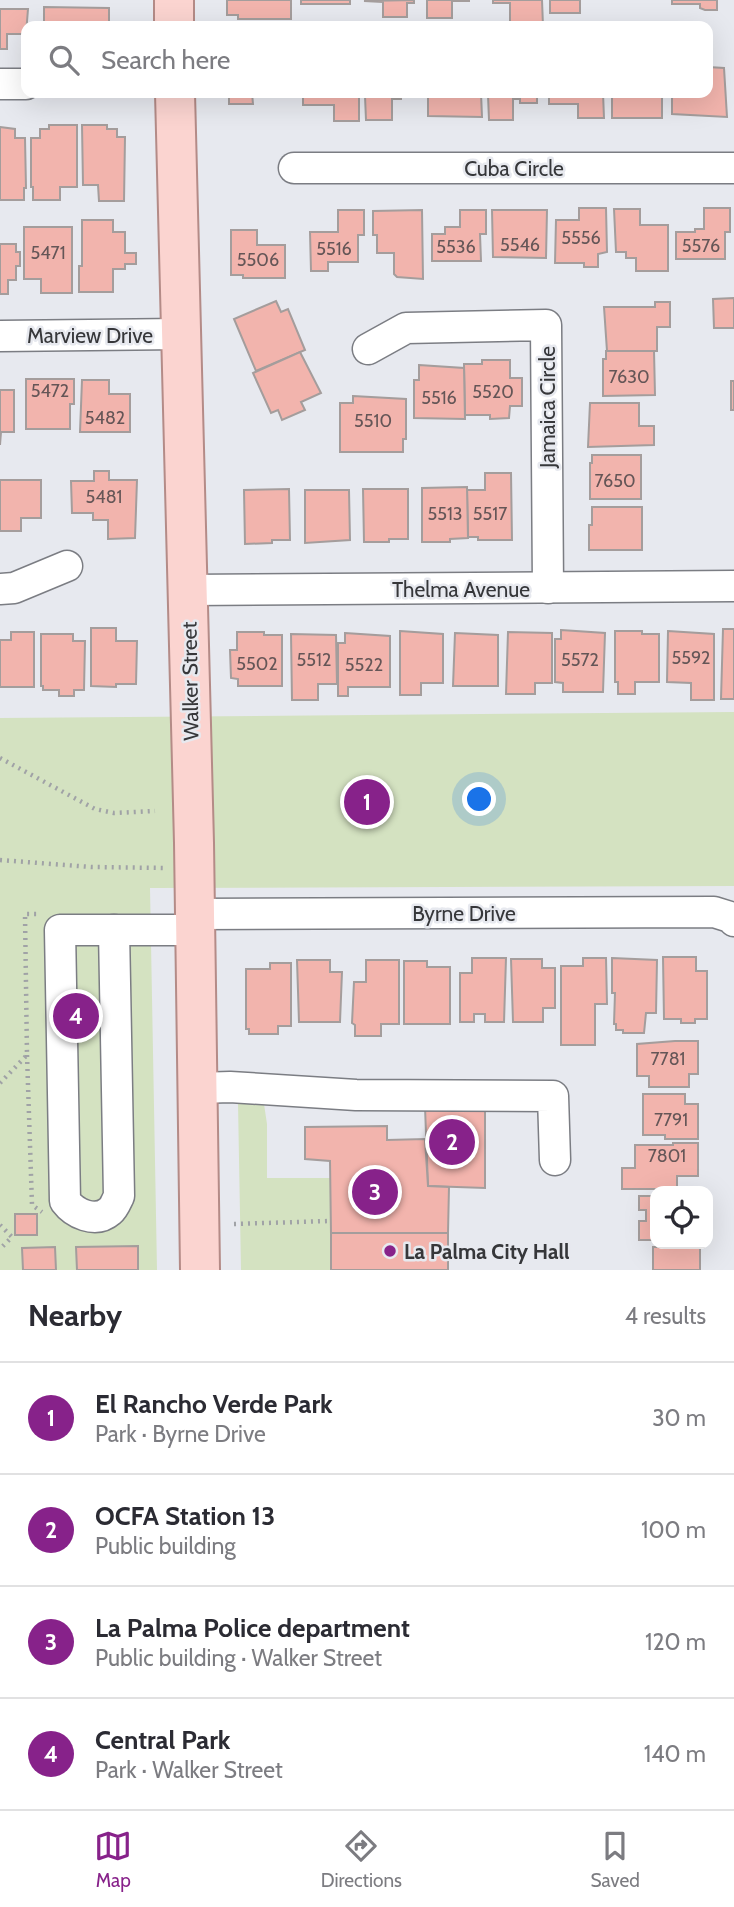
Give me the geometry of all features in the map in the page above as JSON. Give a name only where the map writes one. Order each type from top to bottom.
[{"type":"main road","points":[[174,0],[174,21]]},
{"type":"main road","name":"Walker Street","points":[[175,98],[180,334],[186,462],[199,1088],[200,1270]]},
{"type":"street","points":[[0,84],[21,84]]},
{"type":"street","name":"Cuba Circle","points":[[294,168],[734,168]]},
{"type":"street","name":"Jamaica Circle","points":[[368,349],[406,328],[546,325],[548,589]]},
{"type":"street","name":"Marview Drive","points":[[0,336],[180,334]]},
{"type":"street","points":[[0,589],[14,589],[67,566]]},
{"type":"street","name":"Thelma Avenue","points":[[187,590],[734,586]]},
{"type":"street","name":"Byrne Drive","points":[[114,930],[119,1196],[109,1212],[94,1217],[73,1212],[65,1201],[60,930],[114,930],[195,922],[714,912],[733,919]]},
{"type":"street","points":[[199,1088],[230,1087],[356,1095],[553,1096],[555,1160]]},
{"type":"path","points":[[0,758],[81,804],[95,809],[114,813],[155,811]]},
{"type":"path","points":[[0,860],[92,867],[194,868]]},
{"type":"path","points":[[233,1224],[329,1221]]},
{"type":"path","points":[[0,1225],[12,1237],[0,1250]]},
{"type":"green space","points":[[734,712],[734,886],[150,888],[157,1270],[0,1270],[0,718]]},
{"type":"green space","points":[[238,1103],[264,1104],[267,1124],[267,1178],[330,1178],[331,1270],[241,1270]]},
{"type":"building","points":[[227,0],[291,0],[291,19],[238,19],[238,15],[227,15]]},
{"type":"building","points":[[301,0],[350,0],[350,4],[301,4]]},
{"type":"building","points":[[414,0],[414,3],[407,3],[407,17],[383,17],[383,2],[364,1]]},
{"type":"building","points":[[427,0],[469,1],[452,1],[452,18],[427,18]]},
{"type":"building","points":[[493,0],[542,0],[543,21],[510,21],[510,3],[493,3]]},
{"type":"building","points":[[550,0],[580,0],[580,13],[550,13]]},
{"type":"building","points":[[672,0],[717,0],[717,10],[705,10],[700,8],[700,4],[672,4]]},
{"type":"building","points":[[44,7],[109,8],[109,21],[44,21]]},
{"type":"building","points":[[0,9],[28,9],[27,21],[21,21],[21,34],[7,34],[7,49],[0,49]]},
{"type":"building","points":[[713,67],[724,68],[727,117],[672,114],[672,98],[713,98]]},
{"type":"building","points":[[229,98],[252,98],[253,104],[229,104]]},
{"type":"building","points":[[303,98],[359,98],[359,121],[334,121],[334,105],[303,105]]},
{"type":"building","points":[[365,98],[401,98],[392,99],[392,120],[366,120]]},
{"type":"building","points":[[428,98],[481,98],[482,117],[428,116]]},
{"type":"building","points":[[488,98],[537,98],[537,103],[520,103],[520,99],[513,99],[513,120],[489,120]]},
{"type":"building","points":[[549,98],[603,98],[604,118],[578,118],[578,104],[549,104]]},
{"type":"building","points":[[612,98],[662,98],[662,118],[612,118]]},
{"type":"building","points":[[49,125],[77,125],[77,187],[60,187],[60,200],[33,200],[31,138],[40,138],[40,129],[49,129]]},
{"type":"building","points":[[82,125],[107,125],[107,129],[117,129],[117,137],[125,137],[124,201],[99,201],[98,185],[83,185]]},
{"type":"building","points":[[0,127],[15,129],[15,138],[25,138],[24,200],[0,200]]},
{"type":"building","points":[[579,208],[606,208],[607,252],[598,254],[598,267],[584,267],[584,263],[555,263],[556,220],[579,220]]},
{"type":"building","points":[[704,208],[730,208],[730,232],[725,232],[725,259],[676,259],[676,232],[704,229]]},
{"type":"building","points":[[614,209],[640,209],[640,225],[668,225],[668,271],[636,271],[636,258],[626,258],[626,252],[616,252]]},
{"type":"building","points":[[338,210],[364,210],[364,235],[358,235],[358,262],[328,262],[328,271],[311,271],[310,232],[338,232]]},
{"type":"building","points":[[422,210],[423,279],[397,277],[394,274],[394,253],[377,253],[377,235],[373,235],[373,211]]},
{"type":"building","points":[[460,210],[486,210],[486,234],[480,234],[481,261],[432,261],[432,234],[445,234],[445,227],[460,227]]},
{"type":"building","points":[[492,210],[547,210],[546,258],[493,257]]},
{"type":"building","points":[[82,220],[113,220],[113,232],[125,232],[125,253],[136,253],[136,264],[125,264],[125,269],[113,269],[113,292],[79,292]]},
{"type":"building","points":[[24,227],[72,227],[72,293],[41,293],[41,279],[24,279]]},
{"type":"building","points":[[231,230],[257,230],[257,245],[285,245],[285,278],[243,278],[243,275],[231,275]]},
{"type":"building","points":[[0,244],[16,244],[16,252],[20,252],[16,280],[8,280],[8,294],[0,294]]},
{"type":"building","points":[[734,298],[734,328],[714,328],[713,299]]},
{"type":"building","points":[[276,301],[281,312],[288,309],[305,350],[256,371],[234,319]]},
{"type":"building","points":[[655,302],[670,302],[670,327],[657,327],[657,351],[607,351],[604,307],[655,307]]},
{"type":"building","points":[[606,351],[654,351],[655,395],[603,396],[603,359],[606,359]]},
{"type":"building","points":[[300,352],[321,393],[301,402],[305,410],[282,420],[278,410],[271,413],[253,373]]},
{"type":"building","points":[[482,360],[510,360],[510,378],[522,378],[522,406],[510,406],[509,418],[490,419],[490,415],[465,415],[464,364],[482,364]]},
{"type":"building","points":[[419,365],[464,368],[465,419],[414,418],[414,380],[419,380]]},
{"type":"building","points":[[26,379],[74,379],[70,429],[26,429]]},
{"type":"building","points":[[82,380],[109,380],[109,394],[130,394],[130,432],[80,432]]},
{"type":"building","points":[[731,381],[734,381],[734,410],[731,410]]},
{"type":"building","points":[[0,390],[14,390],[14,432],[1,432],[0,445]]},
{"type":"building","points":[[353,396],[406,399],[406,439],[403,439],[403,452],[340,452],[340,403],[353,403]]},
{"type":"building","points":[[590,403],[639,403],[639,426],[654,426],[654,445],[588,447]]},
{"type":"building","points":[[592,455],[641,455],[641,499],[590,499]]},
{"type":"building","points":[[94,471],[109,471],[109,480],[137,480],[135,538],[108,539],[108,520],[93,520],[93,513],[72,513],[71,481],[94,481]]},
{"type":"building","points":[[485,473],[511,473],[512,540],[478,540],[478,537],[468,537],[467,490],[485,490]]},
{"type":"building","points":[[0,480],[41,480],[41,518],[21,518],[21,531],[0,531]]},
{"type":"building","points":[[467,487],[468,538],[450,539],[450,542],[422,542],[422,488]]},
{"type":"building","points":[[289,489],[290,540],[245,544],[244,490]]},
{"type":"building","points":[[363,489],[408,489],[408,539],[364,542]]},
{"type":"building","points":[[305,490],[349,490],[350,540],[305,543]]},
{"type":"building","points":[[592,507],[642,507],[642,550],[589,550]]},
{"type":"building","points":[[91,628],[116,628],[116,641],[137,641],[136,684],[116,684],[116,687],[91,686]]},
{"type":"building","points":[[723,629],[734,629],[734,699],[721,699]]},
{"type":"building","points":[[561,630],[605,633],[603,692],[563,692],[563,683],[555,682],[555,639],[561,639]]},
{"type":"building","points":[[400,631],[443,634],[443,683],[421,683],[421,695],[400,695]]},
{"type":"building","points":[[615,631],[659,634],[659,682],[635,682],[635,694],[618,694],[618,682],[615,682]]},
{"type":"building","points":[[668,631],[714,634],[714,700],[691,700],[691,683],[667,682]]},
{"type":"building","points":[[11,632],[34,632],[34,687],[0,687],[0,640],[11,640]]},
{"type":"building","points":[[237,632],[282,635],[282,686],[238,686],[238,679],[231,678],[230,650],[237,650]]},
{"type":"building","points":[[508,632],[552,633],[552,683],[535,683],[535,694],[506,694]]},
{"type":"building","points":[[345,633],[390,636],[390,687],[348,687],[348,696],[338,696],[338,643],[345,643]]},
{"type":"building","points":[[455,633],[498,635],[498,686],[453,686]]},
{"type":"building","points":[[41,634],[73,634],[73,641],[85,641],[84,690],[74,690],[74,696],[59,696],[59,690],[43,690]]},
{"type":"building","points":[[291,634],[336,635],[337,684],[318,684],[318,700],[292,700]]},
{"type":"building","points":[[663,957],[696,957],[696,971],[707,971],[707,1019],[695,1019],[695,1023],[681,1023],[681,1019],[664,1019]]},
{"type":"building","points":[[472,958],[506,958],[504,1022],[485,1022],[485,1014],[474,1014],[474,1022],[460,1022],[460,973],[472,973]]},
{"type":"building","points":[[583,958],[606,958],[607,1004],[595,1004],[595,1045],[561,1045],[561,966],[583,966]]},
{"type":"building","points":[[612,958],[657,960],[656,1013],[646,1013],[644,1033],[623,1033],[623,1030],[616,1030]]},
{"type":"building","points":[[511,959],[542,959],[542,968],[555,968],[555,1008],[543,1008],[543,1022],[513,1022]]},
{"type":"building","points":[[297,960],[330,960],[330,972],[342,972],[340,1022],[299,1022]]},
{"type":"building","points":[[366,960],[399,960],[399,1024],[381,1024],[381,1036],[355,1036],[355,1025],[352,1023],[354,982],[366,982]]},
{"type":"building","points":[[404,961],[427,961],[427,967],[450,967],[450,1024],[404,1024]]},
{"type":"building","points":[[270,963],[291,963],[291,1026],[278,1026],[278,1034],[249,1034],[249,1029],[246,1029],[246,969],[270,969]]},
{"type":"building","points":[[698,1041],[698,1074],[689,1074],[689,1087],[649,1087],[649,1076],[637,1076],[637,1044]]},
{"type":"building","points":[[643,1094],[685,1094],[685,1104],[698,1104],[698,1139],[665,1139],[665,1135],[643,1135]]},
{"type":"building","points":[[485,1106],[485,1188],[428,1186],[425,1107]]},
{"type":"building","points":[[387,1126],[387,1140],[425,1139],[428,1186],[449,1187],[448,1233],[331,1233],[330,1161],[305,1159],[305,1127]]},
{"type":"building","points":[[698,1143],[698,1176],[677,1176],[677,1186],[622,1189],[622,1168],[635,1168],[635,1145]]},
{"type":"building","points":[[639,1196],[650,1196],[650,1240],[639,1240],[639,1221],[646,1221],[646,1210],[639,1210]]},
{"type":"building","points":[[15,1214],[37,1214],[37,1235],[15,1235]]},
{"type":"building","name":"La Palma City Hall","points":[[331,1233],[448,1233],[448,1270],[331,1270]]},
{"type":"building","points":[[138,1246],[138,1270],[77,1270],[76,1247]]},
{"type":"building","points":[[55,1247],[56,1270],[23,1270],[22,1248]]},
{"type":"building","points":[[653,1249],[700,1249],[700,1270],[653,1270]]},
{"type":"place","name":"El Rancho Verde Park","points":[[367,802]]},
{"type":"place","name":"Central Park","points":[[76,1016]]},
{"type":"place","name":"OCFA Station 13","points":[[452,1142]]},
{"type":"place","name":"La Palma Police department","points":[[375,1192]]},
{"type":"place","name":"La Palma City Hall","points":[[390,1251]]}]
